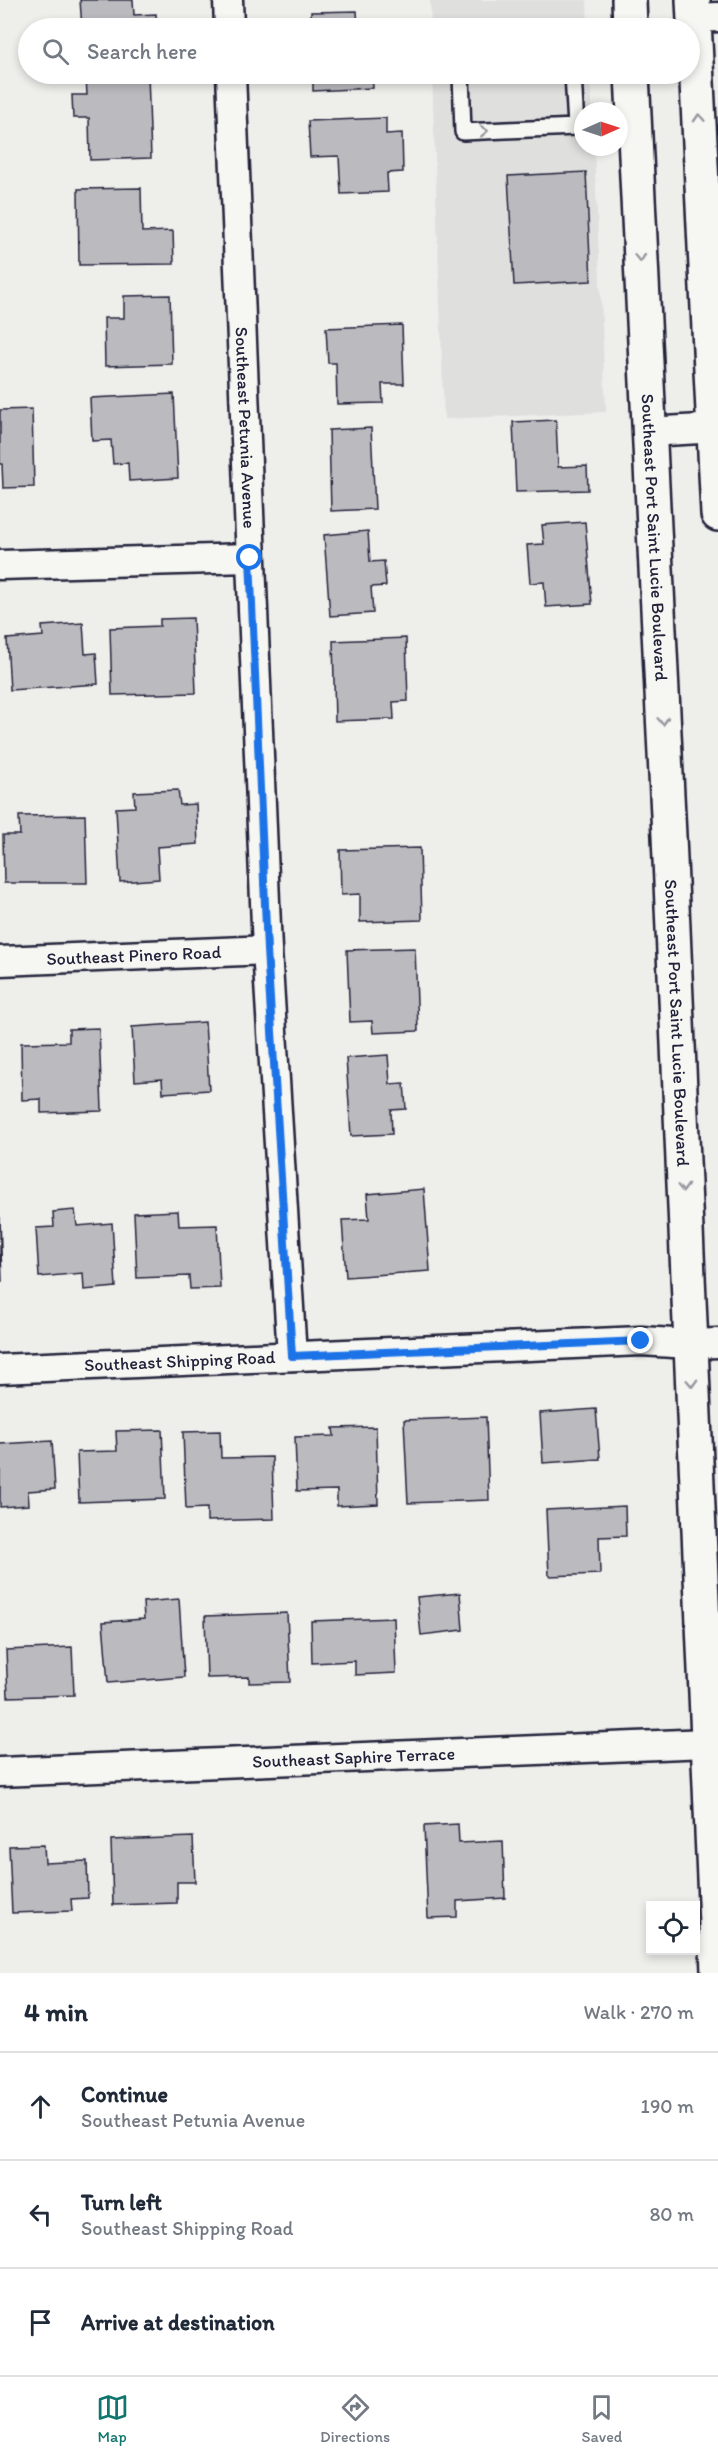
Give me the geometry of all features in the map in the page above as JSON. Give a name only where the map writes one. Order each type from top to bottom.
[{"type":"main road","points":[[629,0],[630,18]]},
{"type":"main road","points":[[702,12],[718,513]]},
{"type":"main road","name":"Southeast Port Saint Lucie Boulevard","points":[[632,84],[669,836],[704,1343],[707,1743],[718,1971]]},
{"type":"street","points":[[228,0],[229,18]]},
{"type":"street","name":"Southeast Petunia Avenue","points":[[231,84],[267,950],[292,1356]]},
{"type":"street","points":[[648,432],[716,428]]},
{"type":"street","points":[[0,565],[250,558]]},
{"type":"street","name":"Southeast Pinero Road","points":[[0,962],[267,950]]},
{"type":"street","name":"Southeast Shipping Road","points":[[0,1370],[641,1341],[704,1343]]},
{"type":"street","name":"Southeast Saphire Terrace","points":[[0,1772],[707,1743]]},
{"type":"lane","points":[[461,84],[463,132],[576,127],[574,84]]},
{"type":"shaded area","points":[[430,0],[587,0],[588,18],[431,18]]},
{"type":"shaded area","points":[[432,84],[591,84],[592,102],[574,102],[574,156],[594,156],[606,412],[444,419]]},
{"type":"building","points":[[80,0],[133,0],[134,15],[156,14],[156,18],[81,18]]},
{"type":"building","points":[[357,11],[357,18],[311,18],[311,12]]},
{"type":"building","points":[[86,84],[148,84],[151,158],[90,160],[89,118],[73,118],[72,95],[87,95]]},
{"type":"building","points":[[313,84],[373,84],[373,88],[313,91]]},
{"type":"building","points":[[386,118],[386,134],[402,133],[403,172],[387,173],[388,192],[341,194],[339,156],[310,157],[308,121]]},
{"type":"building","points":[[586,172],[591,281],[514,285],[508,176]]},
{"type":"building","points":[[141,188],[142,232],[173,231],[174,264],[79,265],[78,189]]},
{"type":"building","points":[[170,295],[172,364],[105,366],[104,318],[124,318],[124,296]]},
{"type":"building","points":[[402,325],[404,384],[382,384],[383,403],[337,404],[336,363],[328,363],[326,328]]},
{"type":"building","points":[[174,394],[178,478],[129,481],[128,463],[113,464],[111,440],[92,441],[90,398]]},
{"type":"building","points":[[32,409],[34,487],[3,488],[2,464],[0,464],[0,410]]},
{"type":"building","points":[[556,420],[558,467],[587,466],[588,490],[516,492],[513,422]]},
{"type":"building","points":[[371,428],[375,509],[331,511],[329,430]]},
{"type":"building","points":[[585,522],[592,604],[546,607],[544,582],[530,583],[527,545],[544,544],[542,525]]},
{"type":"building","points":[[368,531],[370,562],[384,561],[386,586],[371,587],[373,613],[330,616],[324,535]]},
{"type":"building","points":[[193,618],[196,693],[112,695],[110,628],[160,626],[160,619]]},
{"type":"building","points":[[83,623],[85,654],[96,653],[98,684],[10,690],[7,639],[43,636],[42,626]]},
{"type":"building","points":[[406,638],[408,701],[393,702],[394,719],[335,721],[333,641]]},
{"type":"building","points":[[178,790],[180,805],[196,804],[198,844],[157,847],[159,879],[120,882],[116,808],[135,807],[134,792]]},
{"type":"building","points":[[85,815],[87,883],[4,883],[3,835],[20,835],[19,816]]},
{"type":"building","points":[[420,848],[422,920],[360,922],[360,894],[341,895],[340,850]]},
{"type":"building","points":[[415,948],[418,1031],[373,1033],[372,1021],[350,1022],[347,950]]},
{"type":"building","points":[[205,1022],[209,1090],[163,1093],[162,1079],[135,1081],[132,1027]]},
{"type":"building","points":[[99,1028],[102,1111],[41,1113],[41,1099],[22,1100],[21,1043],[69,1042],[69,1029]]},
{"type":"building","points":[[388,1055],[390,1084],[404,1083],[406,1109],[391,1110],[392,1134],[351,1136],[346,1058]]},
{"type":"building","points":[[424,1189],[430,1271],[346,1277],[342,1220],[369,1219],[367,1194]]},
{"type":"building","points":[[75,1210],[77,1226],[112,1223],[116,1287],[84,1290],[83,1273],[39,1277],[36,1228],[54,1227],[53,1212]]},
{"type":"building","points":[[178,1211],[179,1226],[217,1225],[220,1288],[190,1289],[189,1276],[137,1278],[134,1213]]},
{"type":"building","points":[[0,1217],[2,1281],[0,1281]]},
{"type":"building","points":[[596,1409],[600,1459],[543,1463],[540,1413]]},
{"type":"building","points":[[486,1417],[489,1500],[408,1503],[404,1420]]},
{"type":"building","points":[[376,1427],[378,1504],[337,1506],[337,1490],[297,1491],[295,1437],[334,1436],[333,1428]]},
{"type":"building","points":[[162,1430],[165,1499],[79,1502],[77,1452],[117,1451],[116,1431]]},
{"type":"building","points":[[220,1431],[221,1458],[272,1457],[274,1519],[207,1521],[207,1508],[186,1509],[183,1432]]},
{"type":"building","points":[[52,1441],[55,1489],[28,1491],[29,1505],[0,1507],[0,1444]]},
{"type":"building","points":[[625,1506],[626,1536],[599,1537],[600,1574],[549,1576],[546,1510]]},
{"type":"building","points":[[460,1593],[463,1630],[421,1635],[417,1597]]},
{"type":"building","points":[[179,1599],[184,1677],[108,1683],[103,1622],[144,1619],[143,1602]]},
{"type":"building","points":[[287,1613],[290,1682],[249,1683],[249,1677],[207,1678],[205,1616]]},
{"type":"building","points":[[394,1618],[396,1673],[355,1675],[355,1661],[312,1663],[311,1621]]},
{"type":"building","points":[[72,1647],[74,1695],[8,1697],[6,1650]]},
{"type":"building","points":[[458,1824],[459,1843],[503,1841],[505,1898],[457,1901],[457,1917],[428,1918],[424,1826]]},
{"type":"building","points":[[193,1837],[195,1882],[177,1882],[177,1903],[113,1905],[111,1840]]},
{"type":"building","points":[[44,1845],[45,1863],[87,1861],[88,1898],[71,1899],[72,1911],[12,1913],[9,1846]]},
{"type":"route","points":[[250,558],[267,950],[292,1356],[641,1341]]}]
